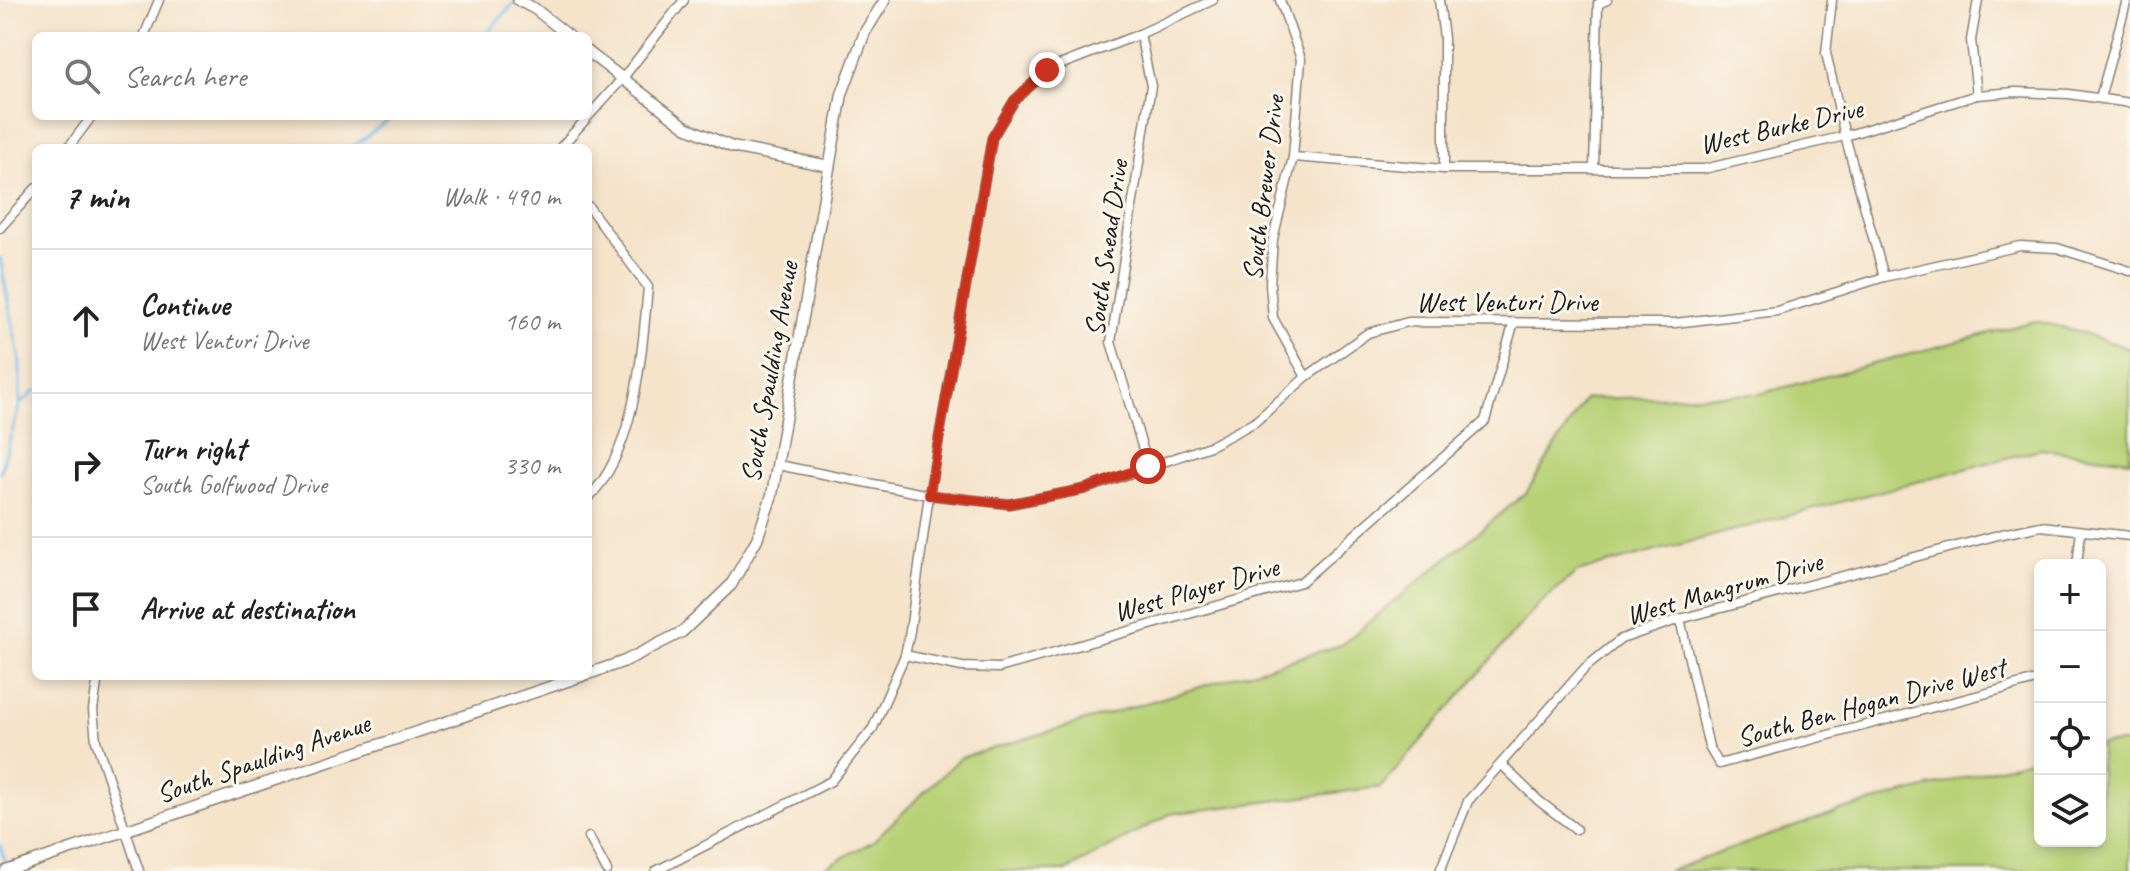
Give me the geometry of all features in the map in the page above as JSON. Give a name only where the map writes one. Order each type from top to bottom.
[{"type":"street","points":[[146,32],[159,0]]},
{"type":"street","points":[[518,0],[564,32]]},
{"type":"street","points":[[592,112],[684,0]]},
{"type":"street","name":"South Spaulding Avenue","points":[[592,673],[625,661],[682,632],[731,585],[757,539],[772,495],[778,465],[829,166],[849,71],[865,32],[885,0]]},
{"type":"street","points":[[656,871],[831,781],[873,728],[905,655],[929,495],[992,138],[1014,101],[1047,70],[1140,34],[1213,0]]},
{"type":"street","name":"South Brewer Drive","points":[[1280,0],[1301,59],[1293,157],[1273,239],[1270,284],[1273,318],[1306,377]]},
{"type":"street","points":[[1439,0],[1444,38],[1444,169]]},
{"type":"street","points":[[1832,0],[1826,53],[1845,136],[1884,277]]},
{"type":"street","points":[[1977,95],[1971,40],[1978,0]]},
{"type":"street","points":[[2100,98],[2127,0]]},
{"type":"street","points":[[1594,169],[1603,2]]},
{"type":"street","name":"South Snead Drive","points":[[1140,34],[1151,86],[1111,342],[1148,466]]},
{"type":"street","points":[[592,55],[686,127],[732,147],[829,166]]},
{"type":"street","name":"West Burke Drive","points":[[1293,157],[1444,169],[1704,169],[1845,136],[1977,95],[2015,92],[2130,103]]},
{"type":"street","points":[[71,144],[89,120]]},
{"type":"street","points":[[564,144],[585,120]]},
{"type":"street","points":[[0,228],[32,192]]},
{"type":"street","points":[[592,211],[648,287],[643,349],[622,447],[600,486],[592,494]]},
{"type":"street","name":"West Venturi Drive","points":[[778,465],[929,495],[1009,504],[1085,489],[1210,446],[1255,422],[1306,377],[1368,333],[1408,322],[1675,323],[1777,311],[1884,277],[2020,246],[2057,248],[2130,271]]},
{"type":"street","name":"West Player Drive","points":[[905,655],[962,667],[999,668],[1301,582],[1485,421],[1514,322]]},
{"type":"street","name":"West Mangrum Drive","points":[[1440,871],[1468,801],[1585,668],[1621,639],[1680,619],[2041,526],[2130,536]]},
{"type":"street","points":[[2078,559],[2081,531]]},
{"type":"street","name":"South Ben Hogan Drive West","points":[[1680,619],[1709,747],[1719,764],[2034,681]]},
{"type":"street","points":[[97,680],[93,710],[96,741],[139,871]]},
{"type":"street","name":"South Spaulding Avenue","points":[[6,871],[559,680]]},
{"type":"street","points":[[1502,765],[1539,801],[1576,829]]},
{"type":"street","points":[[589,837],[607,871]]},
{"type":"green space","points":[[2035,321],[2078,331],[2130,349],[2130,460],[2040,449],[1577,572],[1538,605],[1381,787],[1170,814],[1066,871],[818,871],[872,842],[960,758],[1341,645],[1526,493],[1585,399],[1759,394]]},
{"type":"green space","points":[[2130,743],[2130,871],[1668,871],[1839,811],[2034,759],[2034,847],[2106,847],[2106,744]]},
{"type":"waterway","points":[[488,32],[517,0]]},
{"type":"waterway","points":[[356,144],[389,120]]},
{"type":"waterway","points":[[0,258],[20,362],[20,404]]},
{"type":"waterway","points":[[0,473],[20,404],[32,394]]},
{"type":"waterway","points":[[0,845],[7,868]]},
{"type":"route","points":[[1047,70],[1014,101],[992,138],[929,495],[1009,504],[1085,489],[1148,466]]}]
